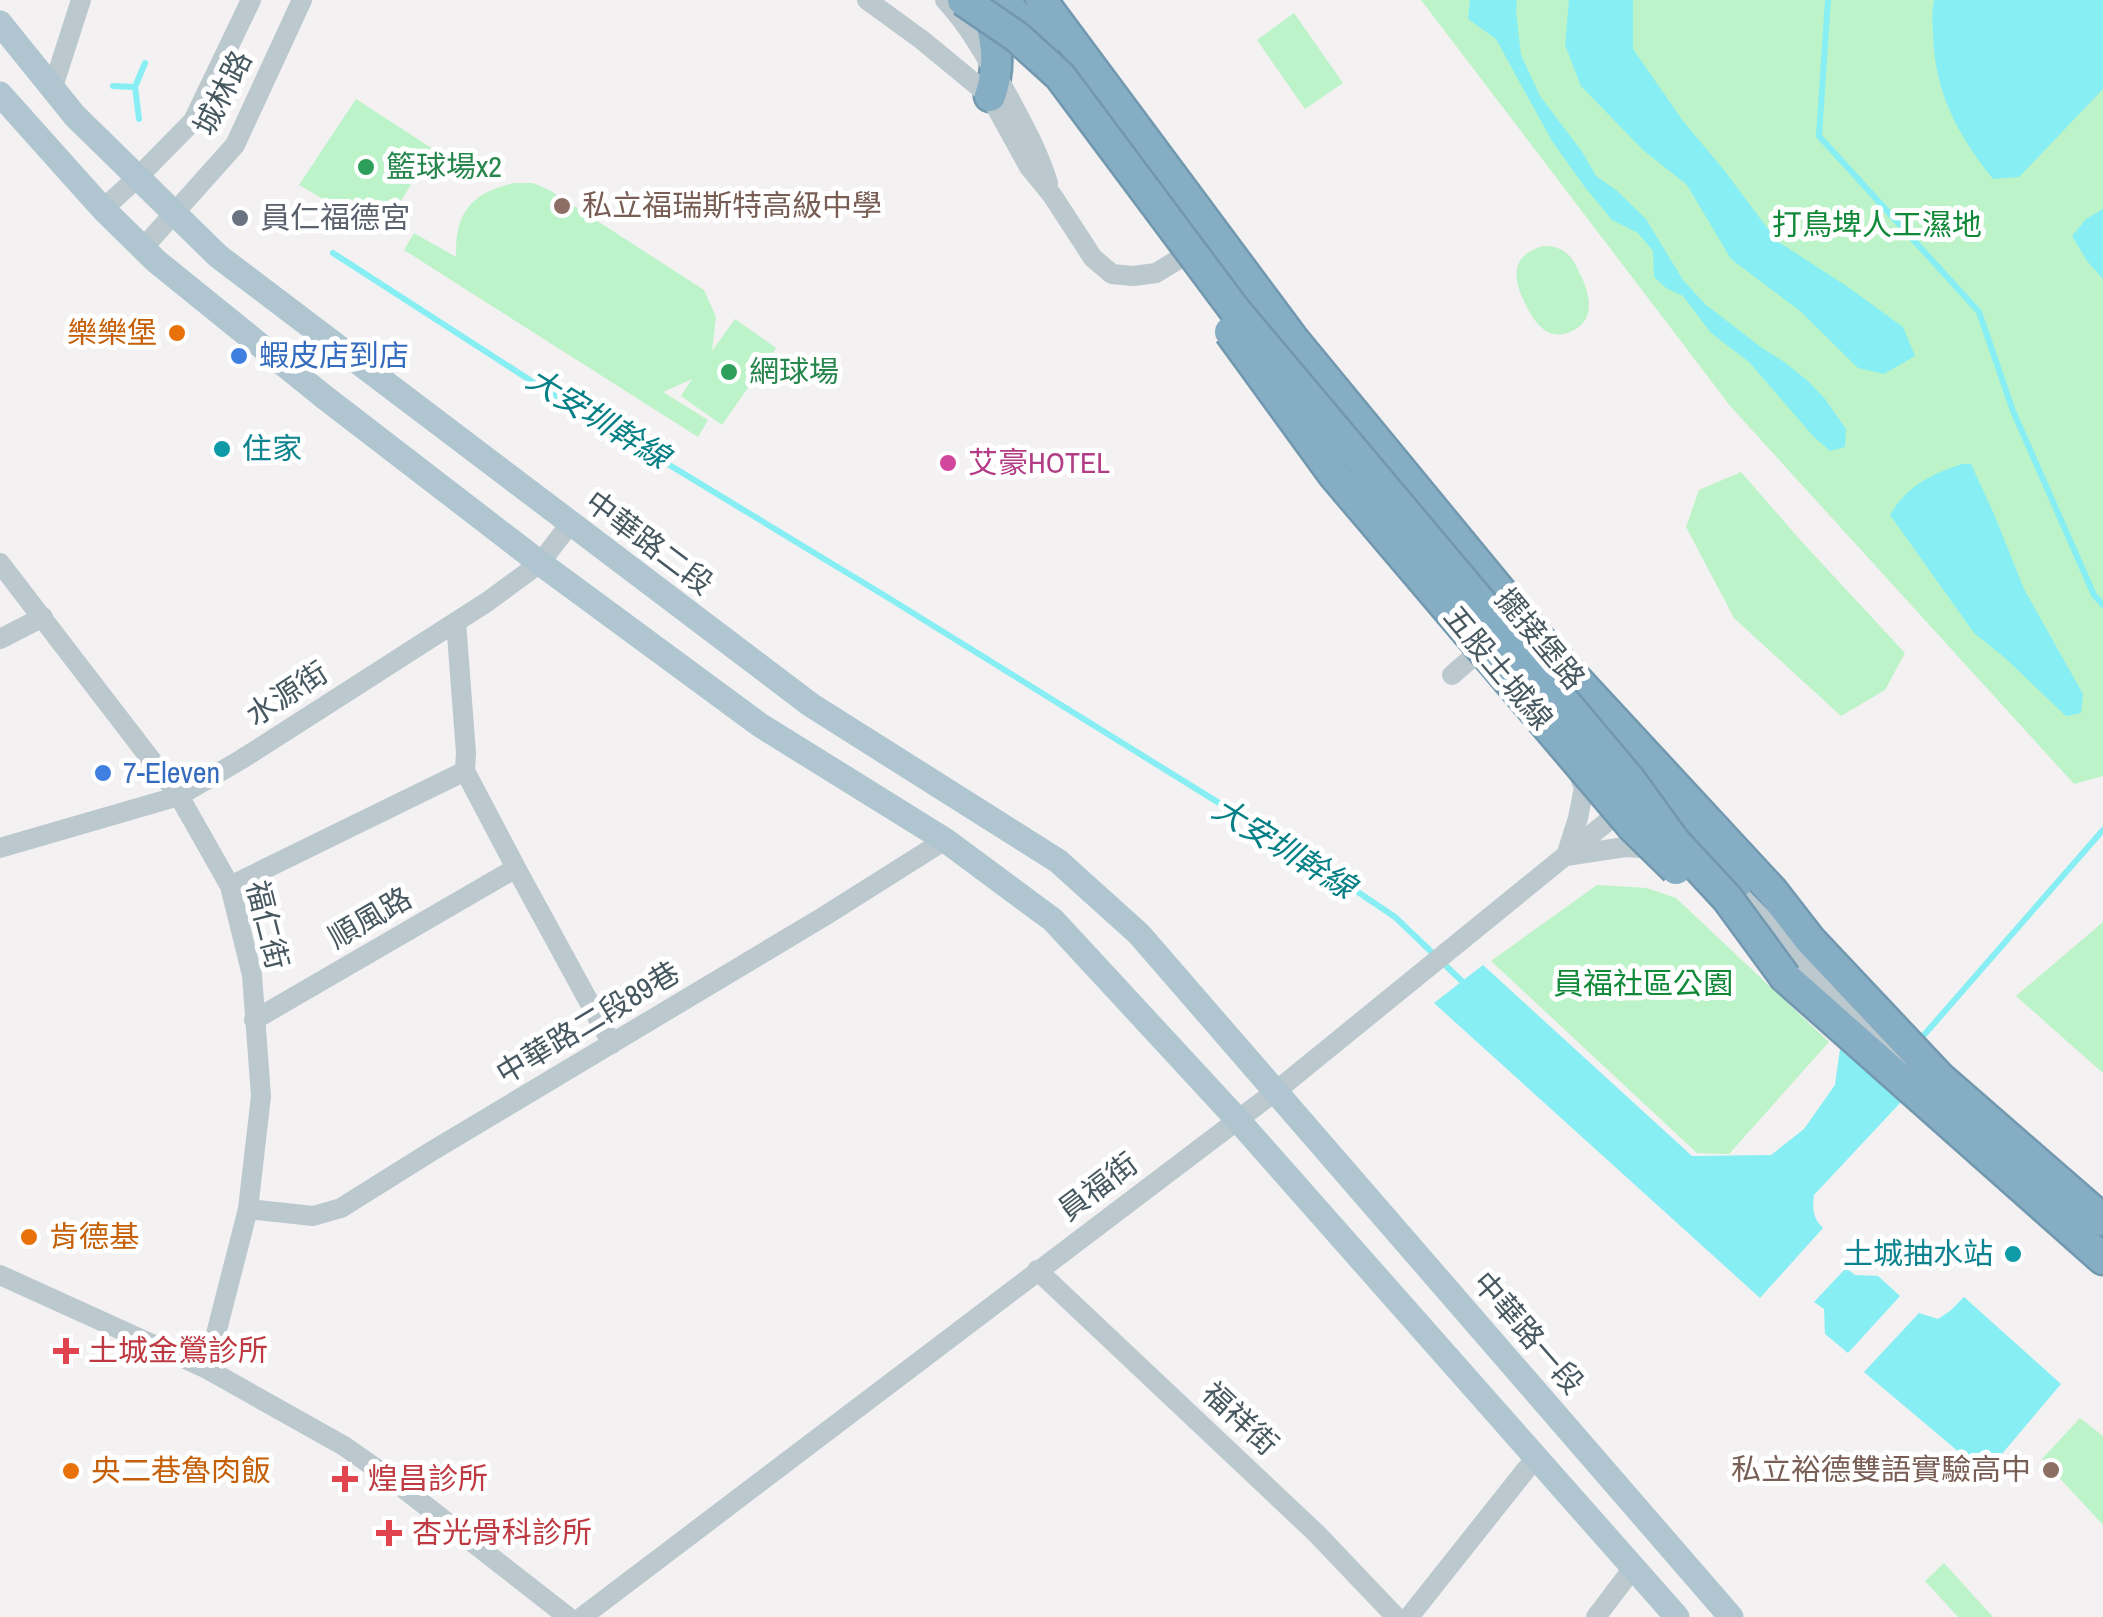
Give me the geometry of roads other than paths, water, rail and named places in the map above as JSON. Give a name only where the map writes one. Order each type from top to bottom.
[{"type":"highway","points":[[963,0],[1017,37],[1060,76]]},
{"type":"highway","points":[[978,0],[997,51],[994,86]]},
{"type":"highway","name":"五股土城線","points":[[978,0],[1162,240],[1334,475],[1634,827],[1785,976],[2103,1259]]},
{"type":"highway","points":[[1004,0],[1234,309],[1636,787],[1675,842],[1727,898],[1785,976]]},
{"type":"highway","points":[[1004,0],[1162,240]]},
{"type":"highway","name":"五股土城線","points":[[1042,0],[1292,338],[1546,648],[1940,1078],[2103,1220]]},
{"type":"highway","points":[[1636,787],[1686,830],[1744,890],[1810,940]]},
{"type":"main road","name":"中華路二段","points":[[0,23],[75,116],[218,256],[812,705],[1058,861],[1139,934],[1276,1091]]},
{"type":"main road","points":[[0,94],[103,209],[164,268],[323,396],[760,724],[945,840],[1053,920],[1238,1119],[1676,1617]]},
{"type":"main road","name":"中華路一段","points":[[1276,1091],[1731,1617]]},
{"type":"street","points":[[53,87],[81,0]]},
{"type":"street","name":"城林路","points":[[103,209],[193,121],[251,0]]},
{"type":"street","name":"城林路","points":[[143,248],[235,145],[302,0]]},
{"type":"street","points":[[867,0],[994,86]]},
{"type":"street","points":[[946,0],[964,20],[994,86],[1040,158],[1052,195],[1093,258],[1112,274],[1133,276],[1156,273],[1192,251]]},
{"type":"street","name":"擺接堡路","points":[[1016,0],[1192,251],[1320,420],[1562,712],[1914,1074],[2103,1242]]},
{"type":"street","name":"水源街","points":[[0,848],[179,796],[487,602],[540,562],[570,524]]},
{"type":"street","name":"福仁街","points":[[0,562],[179,796],[230,886],[252,975],[261,1096],[248,1210],[207,1369]]},
{"type":"street","points":[[0,640],[42,616]]},
{"type":"street","points":[[456,622],[465,771],[612,1044]]},
{"type":"street","points":[[1452,675],[1498,635]]},
{"type":"street","points":[[1562,712],[1584,788],[1566,856],[1625,848],[1675,850],[1701,857]]},
{"type":"street","points":[[230,886],[465,771]]},
{"type":"street","name":"員福街","points":[[582,1617],[1276,1091],[1566,856],[1636,787]]},
{"type":"street","name":"中華路二段89巷","points":[[248,1210],[313,1216],[341,1208],[945,840]]},
{"type":"street","name":"順風路","points":[[254,1020],[516,868]]},
{"type":"street","name":"福祥街","points":[[1037,1270],[1317,1534],[1396,1617]]},
{"type":"street","points":[[0,1275],[207,1369],[364,1459],[568,1617]]},
{"type":"street","points":[[1409,1617],[1536,1456]]},
{"type":"street","points":[[1596,1617],[1634,1568]]},
{"type":"water","points":[[1470,0],[1517,0],[1521,55],[1540,96],[1596,176],[1646,219],[1683,280],[1705,304],[1783,361],[1825,399],[1846,429],[1845,447],[1830,451],[1813,436],[1749,362],[1711,333],[1683,296],[1654,277],[1653,251],[1638,233],[1612,220],[1584,186],[1552,141],[1496,39],[1468,19]]},
{"type":"water","points":[[1569,0],[1633,0],[1633,49],[1683,121],[1777,241],[1903,327],[1915,356],[1884,374],[1858,368],[1800,311],[1731,259],[1687,185],[1643,150],[1581,86],[1565,45]]},
{"type":"water","points":[[1934,0],[2103,0],[2103,89],[2019,177],[1993,179],[1958,128],[1943,93],[1934,53]]},
{"type":"water","points":[[2103,209],[2103,279],[2072,236],[2086,219]]},
{"type":"water","points":[[1962,464],[1971,464],[2024,589],[2083,694],[2081,713],[2066,716],[1974,633],[1890,515],[1920,483]]},
{"type":"water","points":[[1483,965],[1692,1156],[1771,1155],[1804,1129],[1835,1085],[1840,1049],[1901,1102],[1814,1195],[1814,1213],[1823,1228],[1760,1298],[1434,1003]]},
{"type":"water","points":[[1846,1268],[1855,1275],[1878,1276],[1900,1296],[1848,1353],[1825,1334],[1824,1309],[1814,1302]]},
{"type":"water","points":[[1964,1297],[2061,1384],[1985,1474],[1864,1372],[1919,1313],[1938,1319]]},
{"type":"waterway","points":[[1828,0],[1819,136],[1979,312],[2013,411],[2094,595],[2103,605]]},
{"type":"waterway","name":"大安圳幹線","points":[[139,119],[135,87],[145,63]]},
{"type":"waterway","points":[[113,86],[135,87]]},
{"type":"waterway","name":"大安圳幹線","points":[[333,253],[536,384],[1306,857],[1395,917],[1468,987]]},
{"type":"waterway","name":"大安圳幹線","points":[[1917,1043],[2103,830]]},
{"type":"place","name":"籃球場x2","points":[[366,167]]},
{"type":"place","name":"私立福瑞斯特高級中學","points":[[562,206]]},
{"type":"place","name":"員仁福德宮","points":[[240,218]]},
{"type":"place","name":"樂樂堡","points":[[177,333]]},
{"type":"place","name":"蝦皮店到店","points":[[239,356]]},
{"type":"place","name":"網球場","points":[[729,372]]},
{"type":"place","name":"住家","points":[[222,449]]},
{"type":"place","name":"艾豪HOTEL","points":[[948,463]]},
{"type":"place","name":"7-Eleven","points":[[103,773]]},
{"type":"place","name":"肯德基","points":[[29,1237]]},
{"type":"place","name":"土城抽水站","points":[[2013,1254]]},
{"type":"place","name":"土城金鶯診所","points":[[66,1351]]},
{"type":"place","name":"私立裕德雙語實驗高中","points":[[2051,1470]]},
{"type":"place","name":"央二巷魯肉飯","points":[[71,1471]]},
{"type":"place","name":"煌昌診所","points":[[345,1479]]},
{"type":"place","name":"杏光骨科診所","points":[[389,1533]]},
{"type":"park label","name":"打鳥埤人工濕地","points":[[1877,225]]},
{"type":"park label","name":"員福社區公園","points":[[1643,984]]}]
